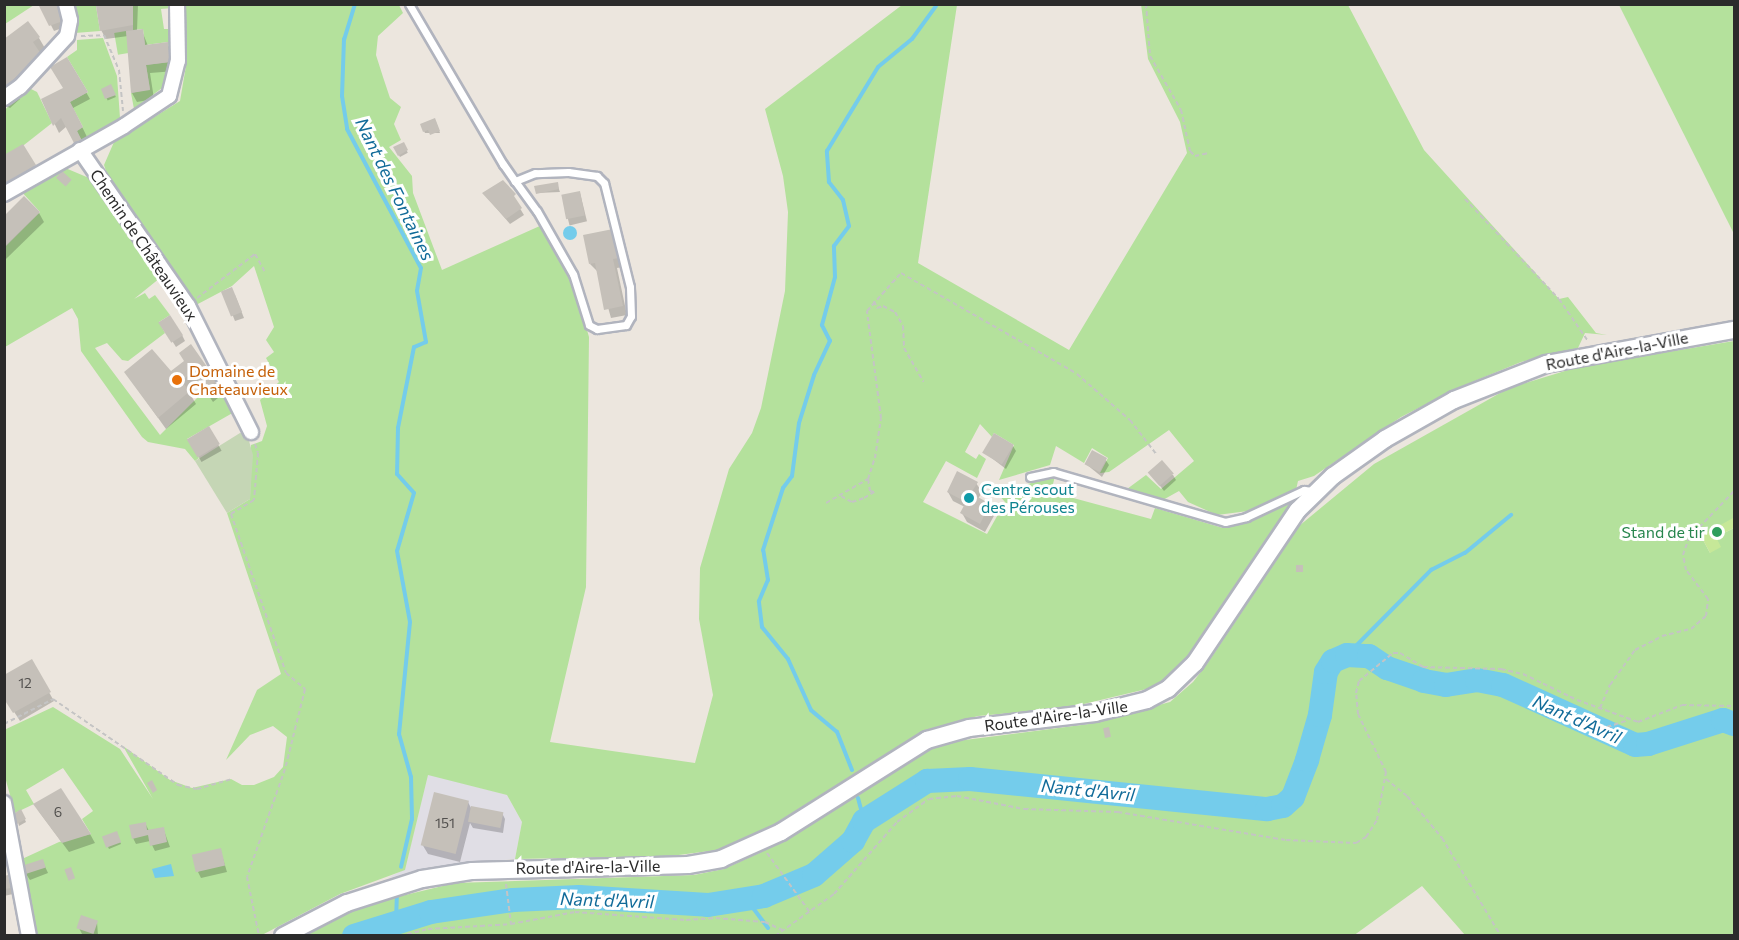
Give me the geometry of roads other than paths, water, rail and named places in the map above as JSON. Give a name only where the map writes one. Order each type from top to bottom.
[{"type":"street","points":[[4,98],[20,87],[67,36],[70,20],[66,4]]},
{"type":"street","name":"Chemin de Châteauvieux","points":[[4,194],[124,126],[173,91],[178,61],[177,4]]},
{"type":"street","name":"Chemin de Châteauvieux","points":[[80,150],[188,306],[251,432]]},
{"type":"street","name":"Route d'Aire-la-Ville","points":[[283,936],[371,893],[433,877],[501,870],[688,865],[722,859],[781,832],[927,740],[969,728],[1095,713],[1147,700],[1168,688],[1195,663],[1281,533],[1315,492],[1384,440],[1493,382],[1569,358],[1734,330]]},
{"type":"street","points":[[4,803],[28,936]]},
{"type":"lane","points":[[409,4],[515,181],[573,274],[589,325],[597,330],[626,325],[631,316],[630,287],[604,183],[597,176],[568,172],[535,174],[515,181]]},
{"type":"lane","points":[[1030,477],[1053,472],[1225,522],[1246,517],[1304,490],[1315,492]]},
{"type":"water","points":[[570,226],[575,228],[577,233],[575,238],[570,240],[565,238],[563,233],[565,228]]},
{"type":"water","points":[[171,864],[174,876],[155,878],[152,869]]},
{"type":"waterway","name":"Nant des Fontaines","points":[[355,4],[344,39],[342,96],[347,129],[421,268],[417,291],[426,342],[414,347],[398,428],[397,474],[414,493],[397,551],[410,622],[399,734],[411,777],[412,819],[401,867]]},
{"type":"waterway","points":[[852,770],[837,732],[811,710],[788,659],[762,627],[759,601],[768,580],[763,550],[783,488],[792,476],[799,423],[814,375],[830,341],[822,325],[835,277],[834,246],[849,226],[843,200],[829,182],[827,151],[878,67],[912,39],[936,6]]},
{"type":"waterway","points":[[1347,655],[1431,570],[1465,553],[1511,515]]},
{"type":"waterway","name":"Nant d'Avril","points":[[354,936],[431,912],[513,900],[579,897],[708,905],[764,896],[814,875],[853,841],[864,821],[927,781],[970,779],[1267,809],[1283,806],[1293,797],[1307,760],[1320,715],[1326,672],[1333,661],[1347,655],[1369,656],[1387,668],[1424,681],[1446,685],[1477,680],[1503,685],[1635,745],[1648,744],[1723,720],[1734,724]]},
{"type":"waterway","points":[[858,798],[864,821]]},
{"type":"waterway","name":"Nant des Fontaines","points":[[396,921],[397,897]]},
{"type":"waterway","points":[[747,900],[768,928]]},
{"type":"place","name":"Domaine de Chateauvieux","points":[[177,380]]},
{"type":"place","name":"Centre scout des Pérouses","points":[[969,498]]},
{"type":"place","name":"Stand de tir","points":[[1717,532]]}]
